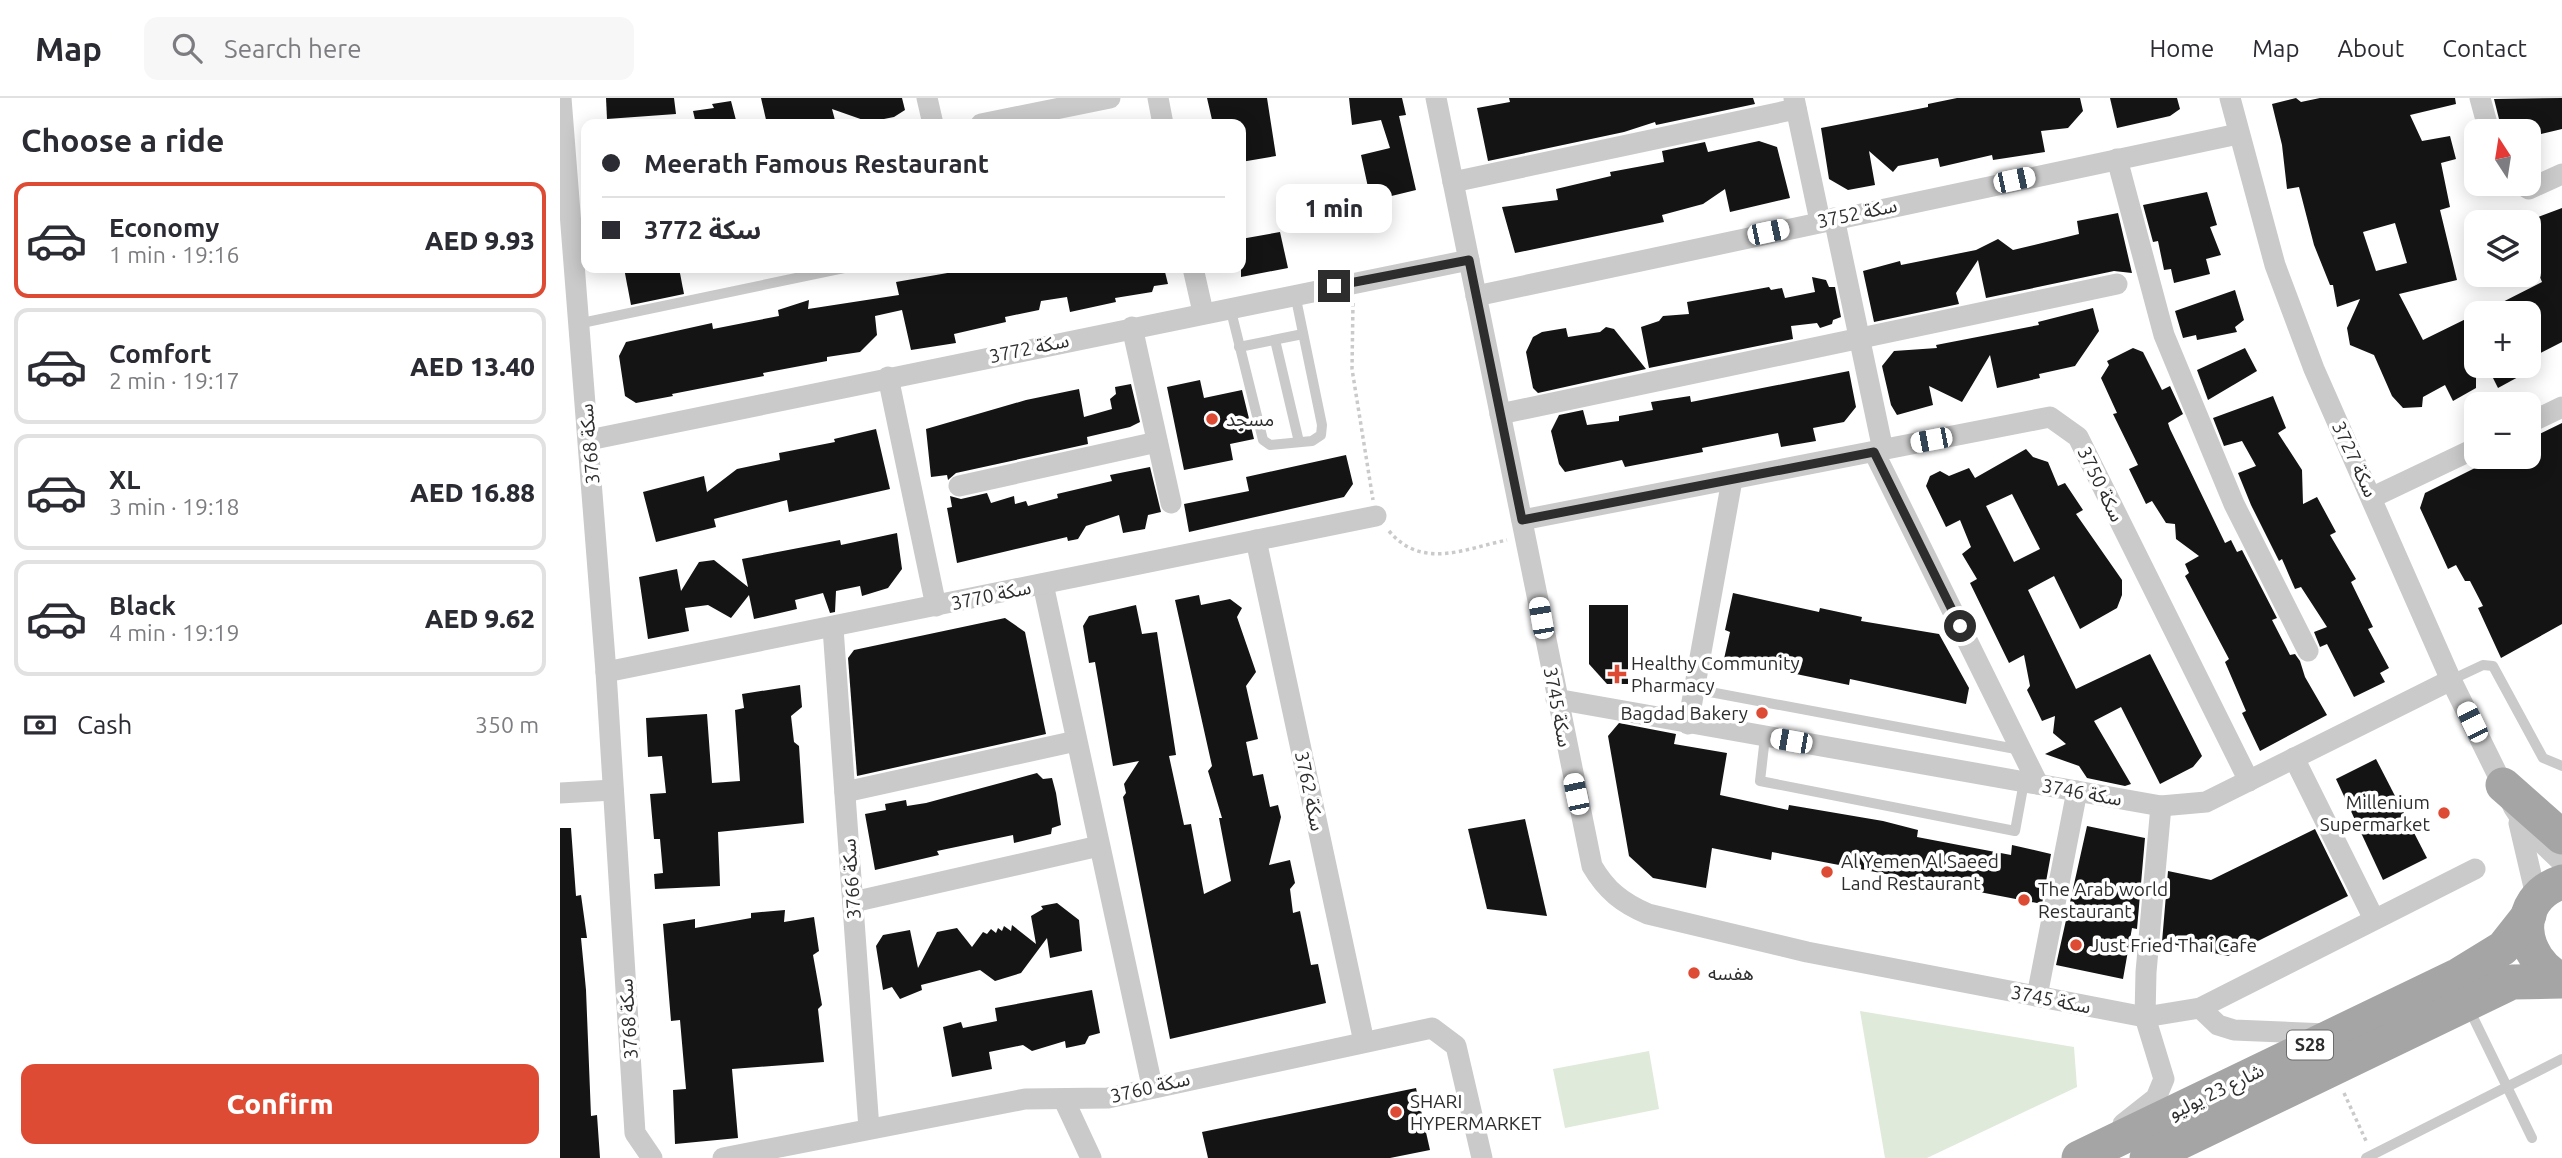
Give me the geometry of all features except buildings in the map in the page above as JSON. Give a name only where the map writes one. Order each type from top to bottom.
[{"type":"main road","points":[[2509,797],[2562,837]]},
{"type":"main road","name":"S28","points":[[2542,899],[2526,932],[2533,955],[2548,974],[2562,981]]},
{"type":"main road","name":"شارع 23 يوليو","points":[[2147,1158],[2502,948],[2542,899]]},
{"type":"main road","name":"شارع 23 يوليو","points":[[2083,1156],[2332,1051],[2466,1003],[2512,982],[2562,981]]},
{"type":"street","name":"سكة 3768","points":[[561,98],[578,209],[577,324],[589,440],[606,672],[635,1133],[652,1158]]},
{"type":"street","points":[[927,98],[932,119]]},
{"type":"street","points":[[997,119],[1042,105],[1110,98]]},
{"type":"street","points":[[1158,98],[1162,119]]},
{"type":"street","name":"سكة 3745","points":[[1436,98],[1524,528],[1556,699],[1592,866],[1605,888],[1629,906],[1648,914],[1807,951],[2146,1017]]},
{"type":"street","name":"سكة 3727","points":[[2231,98],[2238,134],[2275,265],[2314,369],[2373,497],[2451,680],[2509,797],[2529,831],[2562,862]]},
{"type":"street","points":[[2480,98],[2486,119]]},
{"type":"street","points":[[1453,182],[1795,104],[1860,338],[1879,451],[2021,750],[2031,783]]},
{"type":"street","name":"سكة 3752","points":[[1476,296],[1827,219],[2238,134]]},
{"type":"street","points":[[2117,159],[2164,335],[2234,504],[2308,651]]},
{"type":"street","points":[[2541,184],[2562,174]]},
{"type":"street","name":"سكة 3772","points":[[589,440],[1203,312],[1469,260]]},
{"type":"street","points":[[1194,273],[1203,312]]},
{"type":"street","points":[[1500,414],[2116,284]]},
{"type":"street","points":[[1132,327],[1171,503]]},
{"type":"street","points":[[888,377],[936,606]]},
{"type":"street","points":[[2541,417],[2562,407]]},
{"type":"street","name":"سكة 3750","points":[[1524,528],[1732,480],[2050,417],[2078,437],[2249,781]]},
{"type":"street","points":[[959,486],[1157,442]]},
{"type":"street","points":[[2373,497],[2464,454]]},
{"type":"street","points":[[1688,724],[1732,480]]},
{"type":"street","name":"سكة 3770","points":[[606,672],[1376,516]]},
{"type":"street","name":"سكة 3762","points":[[1256,540],[1364,1042]]},
{"type":"street","points":[[1043,584],[1152,1086]]},
{"type":"street","name":"سكة 3766","points":[[833,628],[869,1129]]},
{"type":"street","name":"سكة 3746","points":[[1556,699],[2161,806],[2206,802],[2451,680]]},
{"type":"street","points":[[845,792],[1076,741]]},
{"type":"street","points":[[2294,758],[2374,919]]},
{"type":"street","points":[[560,793],[614,790]]},
{"type":"street","points":[[2037,996],[2077,791]]},
{"type":"street","name":"سكة 3727","points":[[2509,797],[2542,899]]},
{"type":"street","points":[[2083,1156],[2156,1098],[2164,1079],[2146,1017],[2146,972],[2161,806]]},
{"type":"street","points":[[853,902],[1099,846]]},
{"type":"street","points":[[2146,1017],[2200,1008],[2475,869]]},
{"type":"street","points":[[2200,1008],[2218,1025],[2332,1051]]},
{"type":"street","name":"سكة 3760","points":[[723,1158],[1025,1099],[1108,1098],[1152,1086],[1432,1028],[1456,1046],[1482,1158]]},
{"type":"street","points":[[1064,1100],[1091,1158]]},
{"type":"lane","points":[[577,324],[820,273]]},
{"type":"lane","points":[[1230,307],[1263,440],[1270,445],[1312,440],[1321,435],[1322,425],[1295,294]]},
{"type":"lane","points":[[1239,347],[1303,334]]},
{"type":"lane","points":[[1275,340],[1299,442]]},
{"type":"lane","points":[[2451,680],[2483,665],[2493,666],[2543,758],[2562,766]]},
{"type":"lane","points":[[1694,689],[2021,750]]},
{"type":"lane","points":[[1765,737],[1760,781],[2015,831],[2031,783]]},
{"type":"lane","points":[[2466,1003],[2532,1138]]},
{"type":"lane","points":[[2369,1156],[2562,1059]]},
{"type":"path","points":[[1353,282],[1352,369],[1376,516],[1400,545],[1432,555],[1524,528]]},
{"type":"path","points":[[2332,1051],[2369,1156]]},
{"type":"green space","points":[[1860,1011],[2074,1047],[2077,1087],[1927,1158],[1885,1158]]},
{"type":"green space","points":[[1649,1051],[1659,1109],[1565,1128],[1553,1069]]},
{"type":"place","name":"مسجد","points":[[1212,419]]},
{"type":"place","name":"Healthy Community Pharmacy","points":[[1617,674]]},
{"type":"place","name":"Bagdad Bakery","points":[[1762,713]]},
{"type":"place","name":"Millenium Supermarket","points":[[2444,813]]},
{"type":"place","name":"Al Yemen Al Saeed Land Restaurant","points":[[1827,872]]},
{"type":"place","name":"The Arab world Restaurant","points":[[2024,900]]},
{"type":"place","name":"Just Fried Thai Cafe","points":[[2076,945]]},
{"type":"place","name":"هفسه","points":[[1694,973]]},
{"type":"place","name":"SHARI HYPERMARKET","points":[[1396,1112]]},
{"type":"route","points":[[1334,286],[1469,260],[1522,520],[1874,452],[1960,626]]}]
